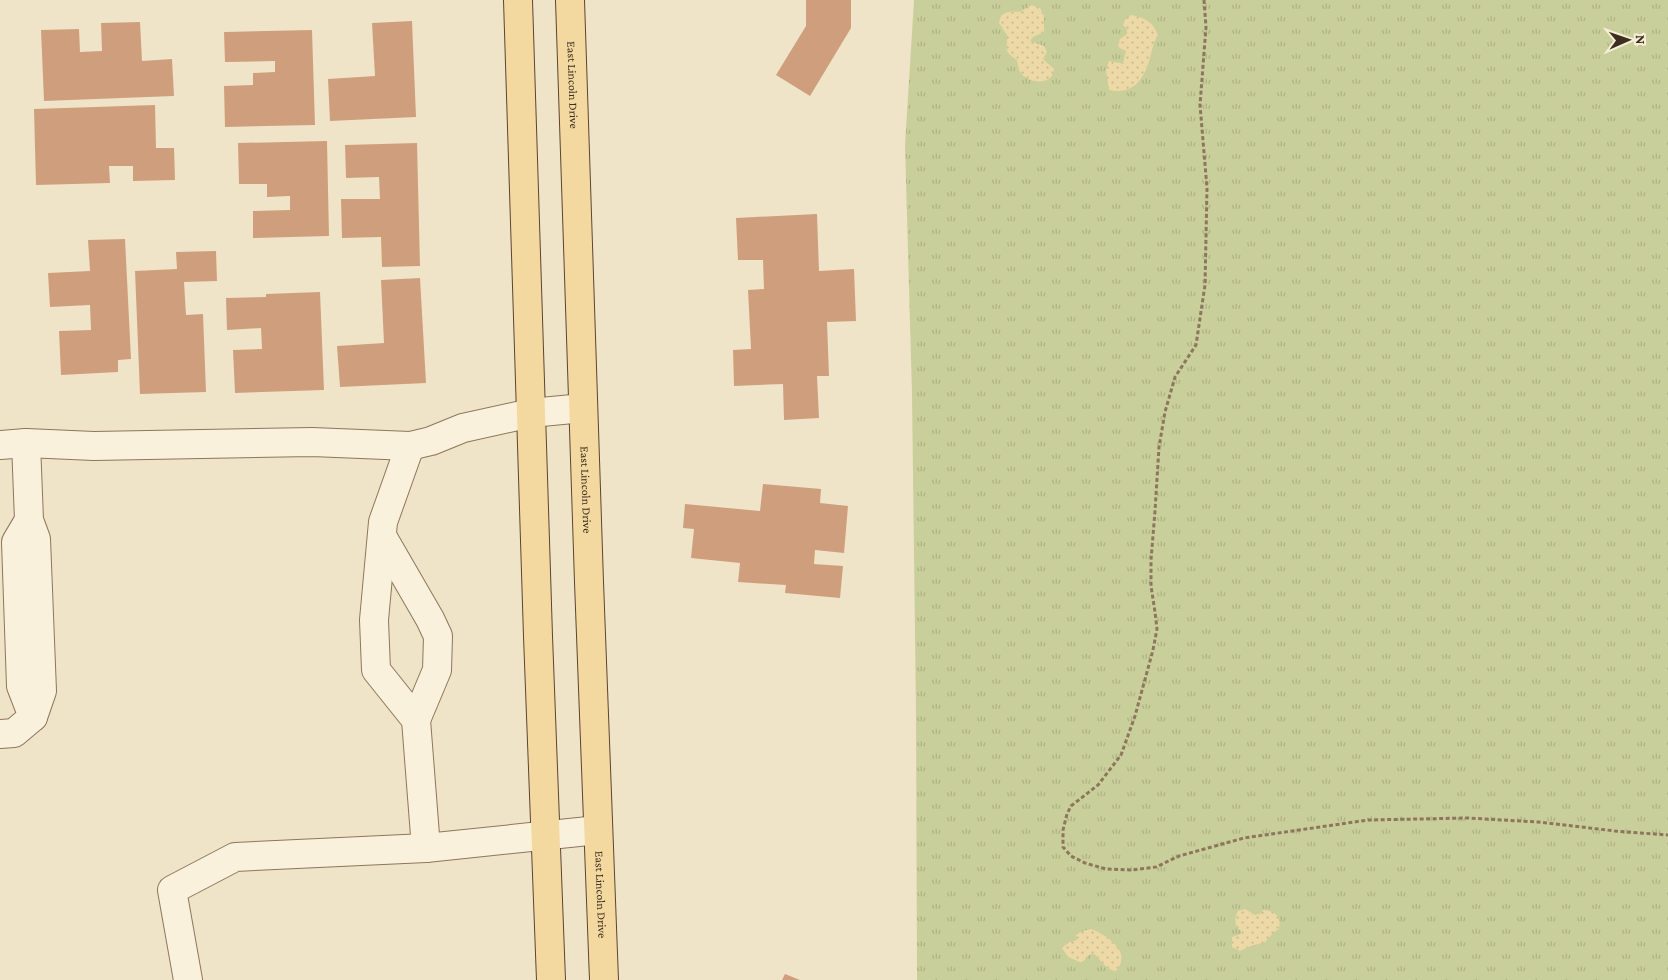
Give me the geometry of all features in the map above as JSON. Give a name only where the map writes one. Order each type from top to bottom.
[{"type":"main road","points":[[518,0],[551,980]]},
{"type":"main road","name":"East Lincoln Drive","points":[[570,0],[582,408],[604,980]]},
{"type":"lane","points":[[0,734],[14,734],[33,717],[42,691],[36,539],[29,520],[13,444],[94,446],[312,442],[410,446],[431,441],[463,428],[531,413],[582,408]]},
{"type":"lane","points":[[410,446],[383,522],[374,620],[376,670],[416,720]]},
{"type":"lane","points":[[382,536],[438,636],[437,670],[416,720],[426,848]]},
{"type":"lane","points":[[188,980],[172,890],[235,856],[426,848],[598,830]]},
{"type":"path","points":[[1204,0],[1206,27],[1200,105],[1207,188],[1205,284],[1196,345],[1175,377],[1164,412],[1159,447],[1150,586],[1156,612],[1157,629],[1135,716],[1121,755],[1098,785],[1071,806],[1063,830],[1063,847],[1071,856],[1085,863],[1106,869],[1132,870],[1156,867],[1179,856],[1244,838],[1368,820],[1476,818],[1668,835]]},
{"type":"green space","points":[[914,0],[1668,0],[1668,980],[917,980],[912,394],[905,145]]},
{"type":"sand","points":[[1031,5],[1040,8],[1044,16],[1044,32],[1033,37],[1030,41],[1044,46],[1047,52],[1043,59],[1054,69],[1053,75],[1045,81],[1034,81],[1020,72],[1017,60],[1008,52],[1007,35],[999,23],[1001,16],[1005,13],[1020,12]]},
{"type":"sand","points":[[1131,15],[1148,21],[1154,27],[1158,36],[1148,66],[1141,79],[1131,88],[1117,91],[1109,90],[1106,70],[1109,61],[1123,63],[1126,51],[1118,47],[1120,39],[1127,34],[1127,29],[1123,25],[1125,20]]},
{"type":"sand","points":[[1245,909],[1255,915],[1262,913],[1263,910],[1274,913],[1279,921],[1279,929],[1265,942],[1240,951],[1232,947],[1232,937],[1241,934],[1235,919],[1238,911]]},
{"type":"sand","points":[[1091,929],[1104,935],[1120,951],[1122,957],[1116,971],[1106,966],[1094,954],[1089,955],[1082,963],[1068,957],[1062,948],[1069,942],[1077,940],[1076,935]]},
{"type":"building","points":[[806,0],[851,0],[851,28],[810,96],[776,75],[806,26]]},
{"type":"building","points":[[412,21],[416,117],[330,121],[328,79],[375,76],[372,23]]},
{"type":"building","points":[[140,22],[142,61],[172,59],[174,96],[44,101],[41,30],[79,29],[80,52],[102,51],[101,23]]},
{"type":"building","points":[[312,30],[315,125],[225,127],[224,86],[253,85],[253,73],[275,72],[275,61],[225,62],[224,32]]},
{"type":"building","points":[[155,105],[156,148],[174,148],[175,180],[133,181],[133,166],[109,166],[110,183],[36,185],[34,109]]},
{"type":"building","points":[[327,141],[329,236],[253,238],[253,211],[290,210],[290,196],[267,197],[267,184],[239,184],[238,143]]},
{"type":"building","points":[[417,143],[420,266],[382,267],[381,237],[342,238],[341,199],[380,199],[379,177],[346,178],[345,145]]},
{"type":"building","points":[[817,214],[819,271],[854,269],[856,321],[827,322],[829,376],[817,376],[819,418],[784,420],[783,384],[734,386],[733,350],[751,349],[748,290],[764,289],[763,260],[738,260],[736,218]]},
{"type":"building","points":[[125,239],[131,359],[118,360],[118,372],[61,375],[59,331],[91,330],[90,305],[50,307],[48,273],[90,271],[88,240]]},
{"type":"building","points":[[216,251],[217,281],[184,282],[186,315],[203,314],[206,392],[140,394],[135,271],[177,269],[176,252]]},
{"type":"building","points":[[420,278],[426,383],[340,387],[337,346],[384,343],[381,280]]},
{"type":"building","points":[[320,292],[324,390],[235,393],[233,350],[262,349],[261,328],[227,330],[226,298],[266,297],[266,294]]},
{"type":"building","points":[[763,484],[821,489],[820,503],[848,506],[844,553],[815,550],[814,564],[843,566],[840,598],[785,593],[786,585],[738,582],[740,563],[691,558],[694,529],[683,528],[685,504],[760,511]]},
{"type":"building","points":[[785,974],[800,980],[782,980]]}]
